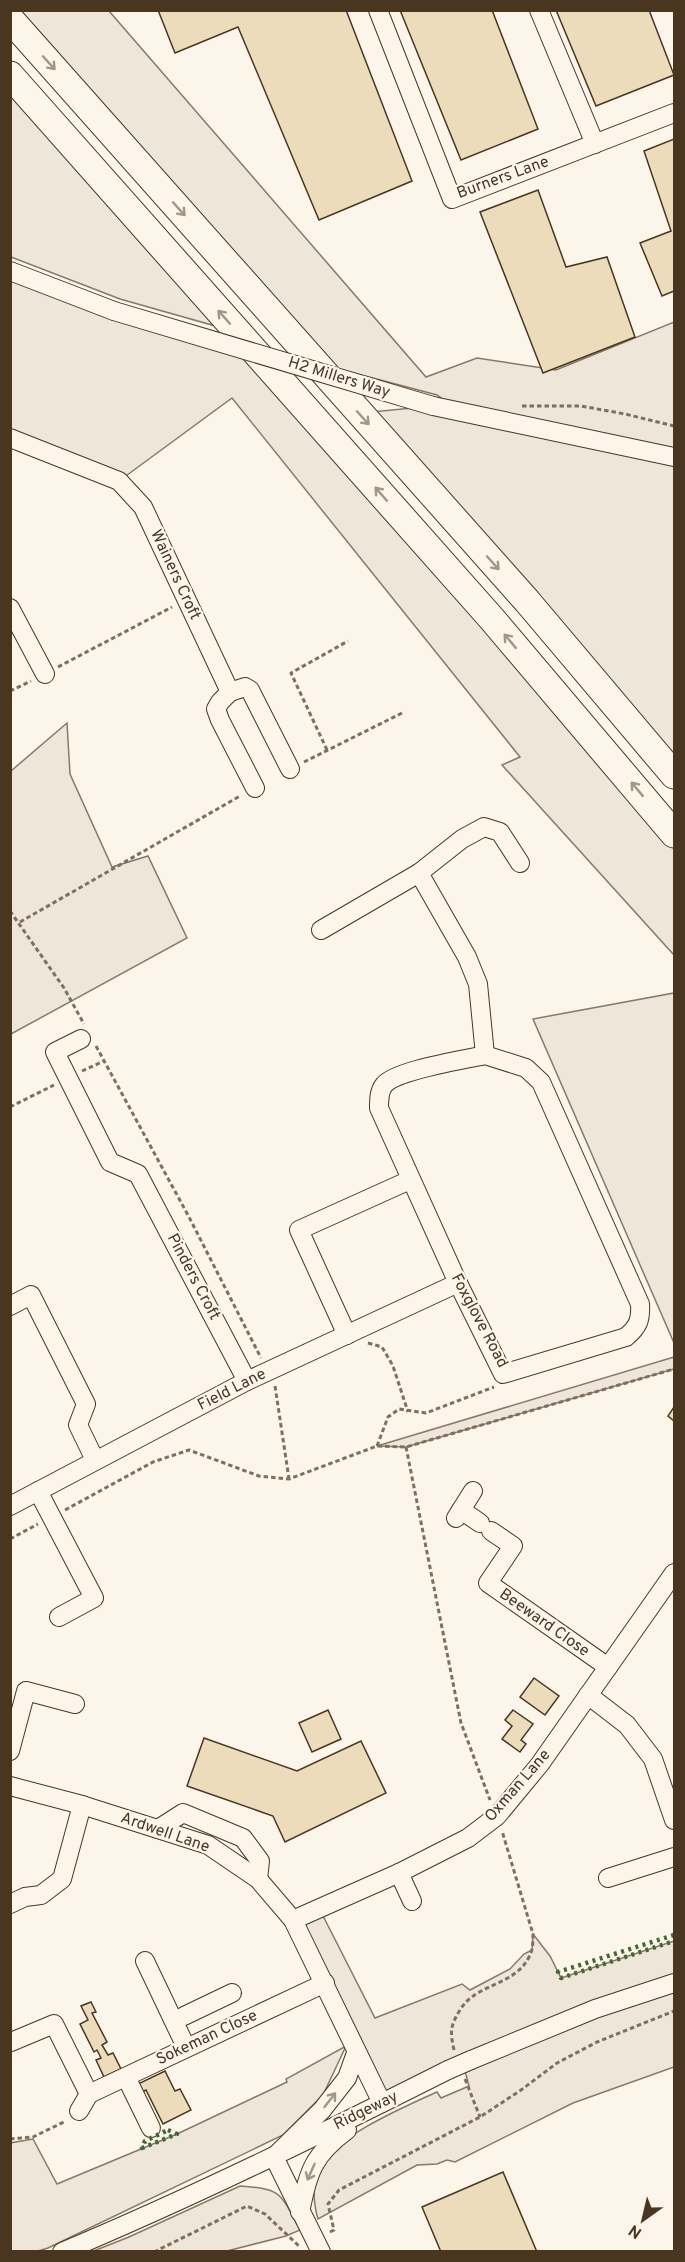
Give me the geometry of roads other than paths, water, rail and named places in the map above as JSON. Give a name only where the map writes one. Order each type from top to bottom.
[{"type":"highway","points":[[10,19],[527,601],[675,775]]},
{"type":"highway","points":[[10,75],[492,619],[675,834]]},
{"type":"street","name":"Burners Lane","points":[[378,10],[452,199],[675,113]]},
{"type":"street","points":[[539,10],[595,144]]},
{"type":"street","name":"H2 Millers Way","points":[[10,271],[114,311],[433,406],[675,457]]},
{"type":"street","points":[[10,278],[38,282]]},
{"type":"street","name":"Wainers Croft","points":[[10,438],[119,481],[143,507],[230,692]]},
{"type":"street","points":[[10,608],[45,674]]},
{"type":"street","points":[[255,788],[216,710],[230,692],[245,687],[250,690],[290,769]]},
{"type":"street","points":[[321,930],[419,873],[462,839],[484,827],[500,832],[520,863]]},
{"type":"street","points":[[419,873],[467,957],[478,984],[485,1055]]},
{"type":"street","name":"Pinders Croft","points":[[87,1036],[55,1052],[110,1162],[138,1174],[247,1381]]},
{"type":"street","name":"Foxglove Road","points":[[485,1055],[526,1068],[541,1082],[640,1304],[641,1318],[637,1328],[626,1337],[503,1374],[410,1180],[379,1108],[379,1097],[384,1084],[399,1074],[485,1055]]},
{"type":"street","points":[[347,1335],[299,1230],[410,1180]]},
{"type":"street","name":"Field Lane","points":[[10,1506],[247,1381],[458,1283]]},
{"type":"street","points":[[10,1306],[31,1295],[86,1404],[78,1425],[95,1460]]},
{"type":"street","points":[[38,1491],[94,1598],[59,1617]]},
{"type":"street","name":"Beeward Close","points":[[473,1491],[458,1514],[486,1527],[513,1546],[488,1583],[608,1667]]},
{"type":"street","name":"Oxman Lane","points":[[293,1920],[399,1873],[468,1838],[497,1816],[540,1764],[672,1581]]},
{"type":"street","points":[[10,1751],[18,1689],[75,1704]]},
{"type":"street","points":[[588,1695],[627,1725],[653,1759],[675,1820]]},
{"type":"street","name":"Ardwell Lane","points":[[10,1786],[82,1805],[208,1845],[258,1879],[293,1920],[382,2103]]},
{"type":"street","points":[[10,1904],[25,1897],[41,1895],[62,1879],[82,1805]]},
{"type":"street","points":[[158,1829],[183,1813],[243,1838],[260,1861],[258,1879]]},
{"type":"street","points":[[608,1878],[675,1857]]},
{"type":"street","points":[[399,1873],[412,1901]]},
{"type":"street","points":[[145,1961],[186,2048]]},
{"type":"street","name":"Sokeman Close","points":[[89,2094],[325,1983]]},
{"type":"street","name":"Ridgeway","points":[[62,2252],[141,2219],[460,2067],[595,2009],[675,1983]]},
{"type":"street","points":[[183,2016],[225,1997],[231,2027]]},
{"type":"street","points":[[11,2042],[54,2024],[89,2094],[79,2111]]},
{"type":"street","points":[[321,2252],[274,2157],[322,2110],[347,2078],[357,2053]]},
{"type":"street","points":[[126,2077],[151,2128]]},
{"type":"street","points":[[300,2212],[308,2177],[326,2145],[382,2103]]}]
